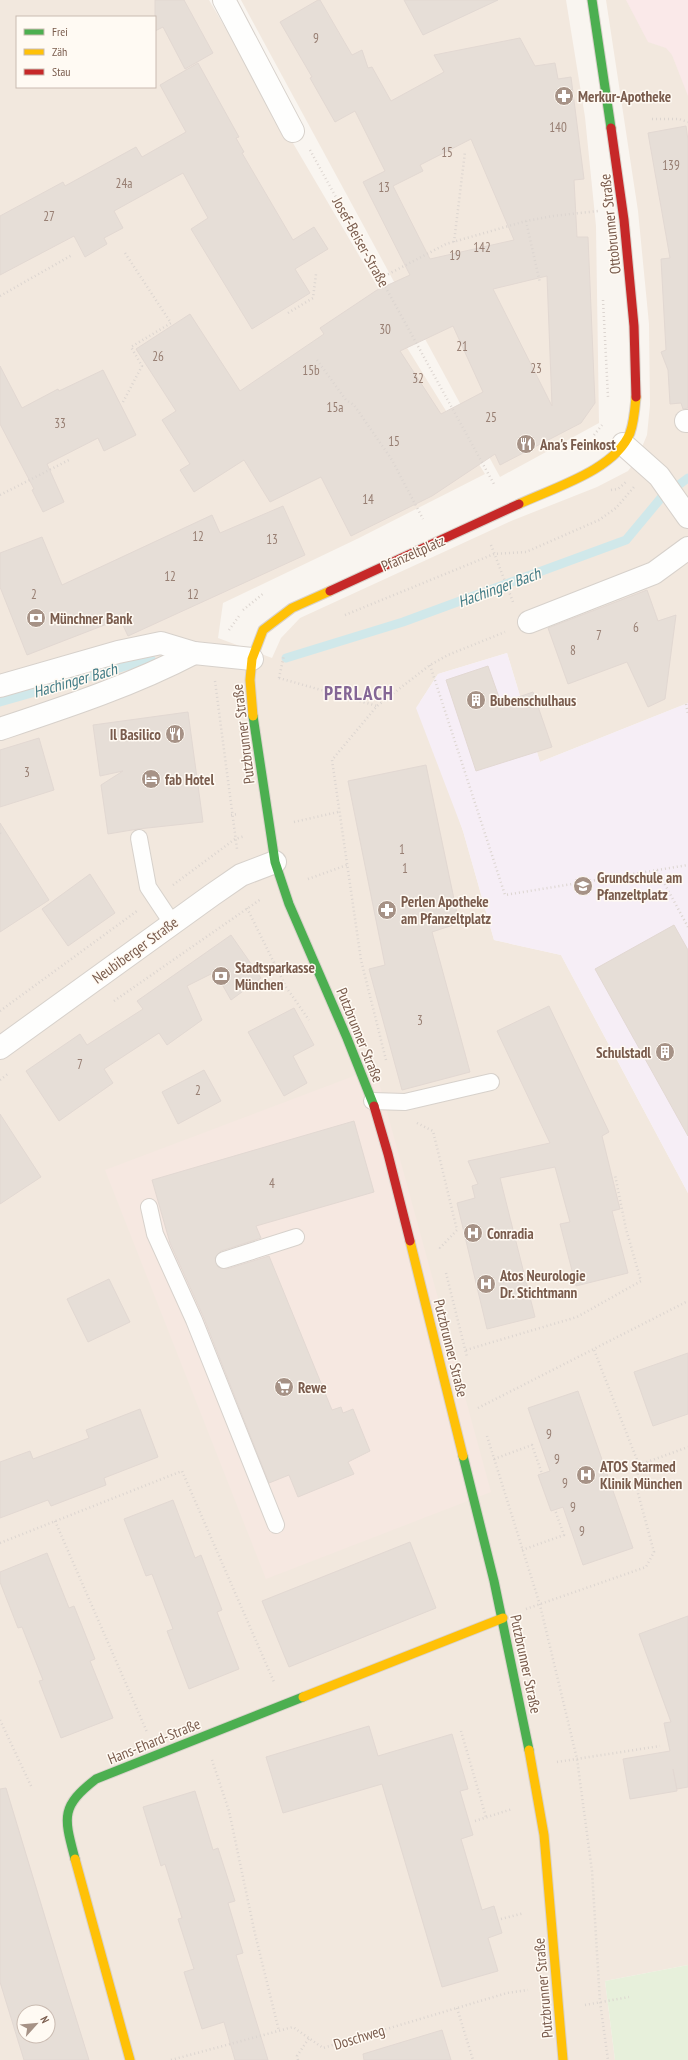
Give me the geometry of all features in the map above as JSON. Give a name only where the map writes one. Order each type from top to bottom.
[{"type":"main road","name":"Ottobrunner Straße","points":[[592,0],[621,186],[633,319],[637,392],[632,427],[623,444]]},
{"type":"main road","name":"Pfanzeltplatz","points":[[252,660],[263,630],[274,620],[292,608],[590,472],[609,460],[623,444]]},
{"type":"main road","name":"Putzbrunner Straße","points":[[252,660],[250,680],[252,708],[275,862],[289,904],[347,1038],[372,1101],[388,1154],[436,1341],[503,1618],[533,1766],[544,1835],[563,2060]]},
{"type":"main road","name":"Hans-Ehard-Straße","points":[[130,2060],[67,1830],[66,1814],[75,1795],[96,1779],[503,1618]]},
{"type":"street","points":[[224,0],[293,131]]},
{"type":"street","points":[[623,444],[659,476],[686,514]]},
{"type":"street","points":[[529,622],[654,573],[688,548]]},
{"type":"street","points":[[0,686],[118,652],[161,643],[205,654],[252,660]]},
{"type":"street","points":[[0,729],[205,654]]},
{"type":"street","name":"Neubiberger Straße","points":[[0,1048],[172,923],[242,875],[275,862]]},
{"type":"lane","points":[[139,838],[148,887],[154,899],[172,923]]},
{"type":"lane","points":[[372,1101],[398,1108],[405,1102],[491,1082]]},
{"type":"lane","points":[[149,1207],[154,1234],[194,1320],[276,1525]]},
{"type":"lane","points":[[224,1260],[296,1237]]},
{"type":"path","points":[[652,118],[679,119],[688,122]]},
{"type":"path","name":"Josef-Beiser-Straße","points":[[293,131],[310,151],[495,486]]},
{"type":"path","points":[[454,242],[465,152]]},
{"type":"path","points":[[597,203],[599,215]]},
{"type":"path","points":[[381,278],[446,244],[526,221],[553,216],[598,211]]},
{"type":"path","points":[[526,221],[540,283]]},
{"type":"path","points":[[124,402],[142,366],[131,347],[171,323],[125,253]]},
{"type":"path","points":[[0,296],[72,255]]},
{"type":"path","points":[[288,313],[313,298],[316,274]]},
{"type":"path","points":[[603,294],[608,401]]},
{"type":"path","points":[[317,360],[346,400],[354,405],[392,460],[423,519]]},
{"type":"path","points":[[589,440],[604,423]]},
{"type":"path","points":[[0,495],[69,460]]},
{"type":"path","points":[[608,492],[618,489],[628,481]]},
{"type":"path","points":[[488,490],[502,483]]},
{"type":"path","points":[[343,616],[494,554],[526,552],[599,520],[616,508],[634,486]]},
{"type":"path","points":[[416,522],[430,516]]},
{"type":"path","points":[[501,570],[512,599]]},
{"type":"path","points":[[0,1011],[235,839],[213,668],[205,654],[229,630],[244,609],[266,592]]},
{"type":"path","points":[[442,1256],[440,1248],[457,1230],[433,1131],[398,1108],[361,960],[338,812],[332,760],[377,706],[430,665],[448,655],[529,622]]},
{"type":"path","points":[[279,678],[284,652]]},
{"type":"path","points":[[252,660],[279,678],[377,706]]},
{"type":"path","points":[[430,665],[505,895],[688,865]]},
{"type":"path","points":[[686,704],[688,714]]},
{"type":"path","points":[[219,712],[226,711]]},
{"type":"path","points":[[289,824],[338,812]]},
{"type":"path","points":[[231,815],[238,814]]},
{"type":"path","points":[[305,880],[347,865]]},
{"type":"path","points":[[657,870],[688,927]]},
{"type":"path","points":[[112,1002],[264,898]]},
{"type":"path","points":[[0,1080],[10,1073]]},
{"type":"path","points":[[466,1350],[578,1317],[640,1280],[626,1229],[615,1175]]},
{"type":"path","points":[[446,1270],[469,1364]]},
{"type":"path","points":[[478,1408],[688,1301]]},
{"type":"path","points":[[548,1602],[646,1567],[654,1552],[636,1486],[639,1465],[594,1350]]},
{"type":"path","points":[[477,1401],[481,1415]]},
{"type":"path","points":[[485,1430],[540,1605],[577,1759],[592,1871],[600,2002],[608,2060]]},
{"type":"path","points":[[494,1459],[532,1445],[542,1474]]},
{"type":"path","points":[[639,1465],[688,1447]]},
{"type":"path","points":[[0,1543],[182,1471],[284,1705]]},
{"type":"path","points":[[522,1550],[564,1535],[555,1510]]},
{"type":"path","points":[[55,1521],[157,1755]]},
{"type":"path","points":[[0,1720],[32,1788]]},
{"type":"path","points":[[461,1731],[486,1818]]},
{"type":"path","points":[[204,1737],[229,1811],[255,1934],[279,2031]]},
{"type":"path","points":[[533,1766],[660,1746]]},
{"type":"path","points":[[475,1821],[512,1809]]},
{"type":"path","points":[[501,1919],[525,1913]]},
{"type":"path","name":"Doschweg","points":[[171,2060],[293,2027],[323,2048],[507,1993],[528,1990]]},
{"type":"path","points":[[584,2005],[629,1998]]},
{"type":"path","points":[[457,2008],[473,2060]]},
{"type":"path","points":[[298,2060],[297,2056],[308,2038]]},
{"type":"shaded area","points":[[0,0],[209,0],[384,298],[380,304],[485,474],[359,538],[223,603],[218,638],[272,658],[281,638],[300,618],[511,521],[597,487],[628,471],[637,459],[647,435],[650,405],[649,324],[638,211],[606,0],[688,0],[688,703],[540,762],[507,653],[438,674],[420,702],[463,831],[494,940],[561,955],[688,1193],[688,1965],[605,1981],[615,2060],[0,2060]]},
{"type":"shaded area","points":[[241,0],[566,0],[585,117],[596,226],[599,423],[500,477]]},
{"type":"shaded area","points":[[626,0],[688,0],[688,96],[672,55],[666,48],[648,42]]},
{"type":"shaded area","name":"Grundschule am Pfanzeltplatz","points":[[507,653],[540,762],[688,703],[688,1193],[561,955],[494,940],[463,831],[416,708],[438,674]]},
{"type":"shaded area","points":[[375,1068],[491,1492],[266,1579],[105,1170]]},
{"type":"green space","points":[[688,1965],[688,2060],[615,2060],[605,1981]]},
{"type":"building","points":[[155,0],[184,0],[213,53],[185,69],[163,27],[156,30]]},
{"type":"building","points":[[320,0],[352,55],[362,50],[368,68],[372,67],[391,101],[444,72],[434,55],[520,38],[535,66],[555,63],[558,79],[571,77],[584,179],[574,180],[577,237],[588,237],[595,403],[581,423],[500,465],[495,454],[432,496],[351,536],[321,477],[270,502],[244,460],[194,492],[180,470],[190,464],[162,420],[176,411],[136,349],[190,314],[240,391],[324,334],[320,328],[377,290],[410,275],[363,182],[385,171],[355,111],[335,122],[310,78],[312,77],[280,22]],"holes":[[[471,139],[514,240],[430,259],[393,186],[423,171],[420,165]],[[547,276],[552,406],[493,289]],[[453,326],[483,392],[441,414],[400,351]]]},
{"type":"building","points":[[404,0],[498,0],[423,35]]},
{"type":"building","points":[[198,63],[239,137],[236,138],[244,152],[242,153],[293,240],[314,227],[328,249],[295,269],[310,293],[252,329],[191,229],[208,218],[183,173],[114,211],[123,228],[104,238],[107,244],[85,257],[74,236],[0,275],[0,216],[63,182],[65,186],[136,147],[142,157],[186,132],[160,85]]},
{"type":"building","points":[[686,126],[688,140],[688,408],[683,409],[681,403],[670,404],[668,370],[661,352],[666,350],[661,259],[670,258],[648,133]]},
{"type":"building","points":[[0,366],[22,408],[58,389],[59,391],[103,370],[136,435],[104,451],[98,438],[47,464],[64,502],[43,512],[32,490],[34,489],[0,424]]},
{"type":"building","points":[[283,506],[305,555],[128,636],[120,619],[27,655],[0,587],[0,553],[42,537],[62,585],[212,515],[220,533]]},
{"type":"building","points":[[647,590],[658,621],[676,615],[665,699],[648,707],[627,662],[568,684],[548,628]]},
{"type":"building","name":"Bubenschulhaus","points":[[488,666],[501,703],[533,692],[552,747],[476,771],[446,680]]},
{"type":"building","points":[[188,712],[203,822],[138,829],[108,834],[101,785],[123,771],[100,776],[93,725]]},
{"type":"building","points":[[39,738],[54,790],[0,807],[0,750]]},
{"type":"building","points":[[426,765],[459,923],[432,932],[470,1072],[402,1090],[369,969],[385,965],[348,781]]},
{"type":"building","points":[[0,823],[49,900],[0,932]]},
{"type":"building","points":[[90,874],[115,913],[68,946],[42,909]]},
{"type":"building","name":"Schulstadl","points":[[674,925],[688,950],[688,1136],[595,969]]},
{"type":"building","points":[[231,935],[261,978],[231,1000],[215,972],[187,986],[202,1020],[167,1045],[159,1033],[104,1069],[113,1083],[59,1121],[26,1071],[80,1034],[87,1045],[143,1009],[137,1001]]},
{"type":"building","points":[[549,1006],[609,1132],[602,1136],[620,1209],[612,1211],[628,1273],[576,1286],[560,1224],[570,1222],[555,1167],[500,1178],[535,1317],[487,1329],[457,1203],[475,1198],[472,1186],[478,1184],[468,1161],[550,1143],[497,1031]]},
{"type":"building","points":[[294,1008],[314,1045],[293,1056],[307,1083],[284,1096],[248,1032]]},
{"type":"building","points":[[204,1070],[221,1101],[178,1124],[162,1092]]},
{"type":"building","points":[[0,1114],[41,1177],[0,1204]]},
{"type":"building","points":[[354,1121],[374,1192],[256,1226],[261,1238],[221,1251],[215,1258],[218,1267],[227,1269],[269,1256],[332,1410],[341,1407],[343,1413],[353,1409],[370,1451],[348,1462],[354,1474],[298,1497],[289,1475],[269,1483],[203,1316],[170,1243],[152,1180]]},
{"type":"building","points":[[109,1279],[130,1322],[88,1342],[67,1299]]},
{"type":"building","points":[[688,1353],[688,1414],[653,1426],[634,1372]]},
{"type":"building","points":[[578,1391],[633,1548],[583,1565],[563,1507],[551,1511],[538,1475],[550,1471],[528,1408]]},
{"type":"building","points":[[140,1409],[158,1457],[104,1478],[106,1485],[51,1506],[48,1500],[0,1518],[0,1462],[30,1451],[33,1459],[89,1438],[86,1430]]},
{"type":"building","points":[[173,1500],[195,1558],[201,1555],[222,1610],[217,1612],[239,1669],[189,1689],[167,1631],[173,1629],[152,1574],[146,1576],[124,1519]]},
{"type":"building","points":[[410,1542],[436,1608],[289,1667],[262,1601]]},
{"type":"building","points":[[47,1553],[69,1608],[74,1606],[80,1621],[95,1659],[90,1661],[113,1718],[61,1738],[39,1681],[43,1680],[22,1627],[18,1628],[0,1582],[0,1572]]},
{"type":"building","points":[[688,1616],[688,1787],[677,1789],[673,1769],[677,1791],[630,1799],[623,1759],[670,1751],[664,1723],[671,1722],[639,1634]]},
{"type":"building","points":[[369,1726],[378,1756],[452,1734],[468,1789],[460,1791],[473,1835],[461,1839],[482,1910],[494,1906],[502,1933],[488,1938],[498,1971],[442,1987],[382,1784],[283,1813],[266,1757]]},
{"type":"building","points":[[6,1788],[89,2060],[24,2060],[19,2044],[56,2044],[56,2004],[16,2004],[16,2034],[0,1982],[0,1789]]},
{"type":"building","points":[[195,1791],[213,1850],[218,1848],[235,1901],[228,1903],[243,1953],[236,1955],[268,2060],[235,2060],[224,2022],[202,2029],[184,1972],[194,1969],[178,1919],[182,1918],[165,1864],[161,1866],[143,1807]]},
{"type":"building","points":[[442,2030],[451,2060],[364,2060],[363,2054]]},
{"type":"waterway","name":"Hachinger Bach","points":[[286,658],[403,622],[626,540],[661,498],[688,478]]},
{"type":"waterway","name":"Hachinger Bach","points":[[0,702],[151,659]]},
{"type":"traffic: fast","points":[[592,0],[611,128]]},
{"type":"traffic: fast","points":[[253,716],[275,862],[289,904],[347,1038],[374,1106]]},
{"type":"traffic: fast","points":[[463,1456],[494,1581],[529,1750]]},
{"type":"traffic: fast","points":[[75,1859],[67,1823],[68,1814],[76,1797],[96,1779],[303,1697]]},
{"type":"traffic: slow","points":[[519,504],[582,476],[597,468],[611,457],[622,446],[630,433],[636,397]]},
{"type":"traffic: slow","points":[[253,716],[250,680],[252,659],[263,630],[292,608],[330,591]]},
{"type":"traffic: slow","points":[[410,1241],[463,1456]]},
{"type":"traffic: slow","points":[[303,1697],[503,1618]]},
{"type":"traffic: slow","points":[[529,1750],[544,1835],[563,2060]]},
{"type":"traffic: slow","points":[[75,1859],[130,2060]]},
{"type":"traffic: jam","points":[[611,128],[624,220],[634,326],[636,397]]},
{"type":"traffic: jam","points":[[330,591],[519,504]]},
{"type":"traffic: jam","points":[[374,1106],[410,1241]]},
{"type":"place","name":"Merkur-Apotheke","points":[[564,96]]},
{"type":"place","name":"Ana's Feinkost","points":[[526,444]]},
{"type":"place","name":"Münchner Bank","points":[[36,618]]},
{"type":"place","name":"Bubenschulhaus","points":[[476,700]]},
{"type":"place","name":"Il Basilico","points":[[175,734]]},
{"type":"place","name":"fab Hotel","points":[[151,779]]},
{"type":"place","name":"Grundschule am Pfanzeltplatz","points":[[583,886]]},
{"type":"place","name":"Perlen Apotheke am Pfanzeltplatz","points":[[387,910]]},
{"type":"place","name":"Stadtsparkasse München","points":[[221,976]]},
{"type":"place","name":"Schulstadl","points":[[665,1052]]},
{"type":"place","name":"Conradia","points":[[473,1233]]},
{"type":"place","name":"Atos Neurologie Dr. Stichtmann","points":[[486,1284]]},
{"type":"place","name":"Rewe","points":[[284,1387]]},
{"type":"place","name":"ATOS Starmed Klinik München","points":[[586,1475]]},
{"type":"district","name":"PERLACH","points":[[359,693]]}]
